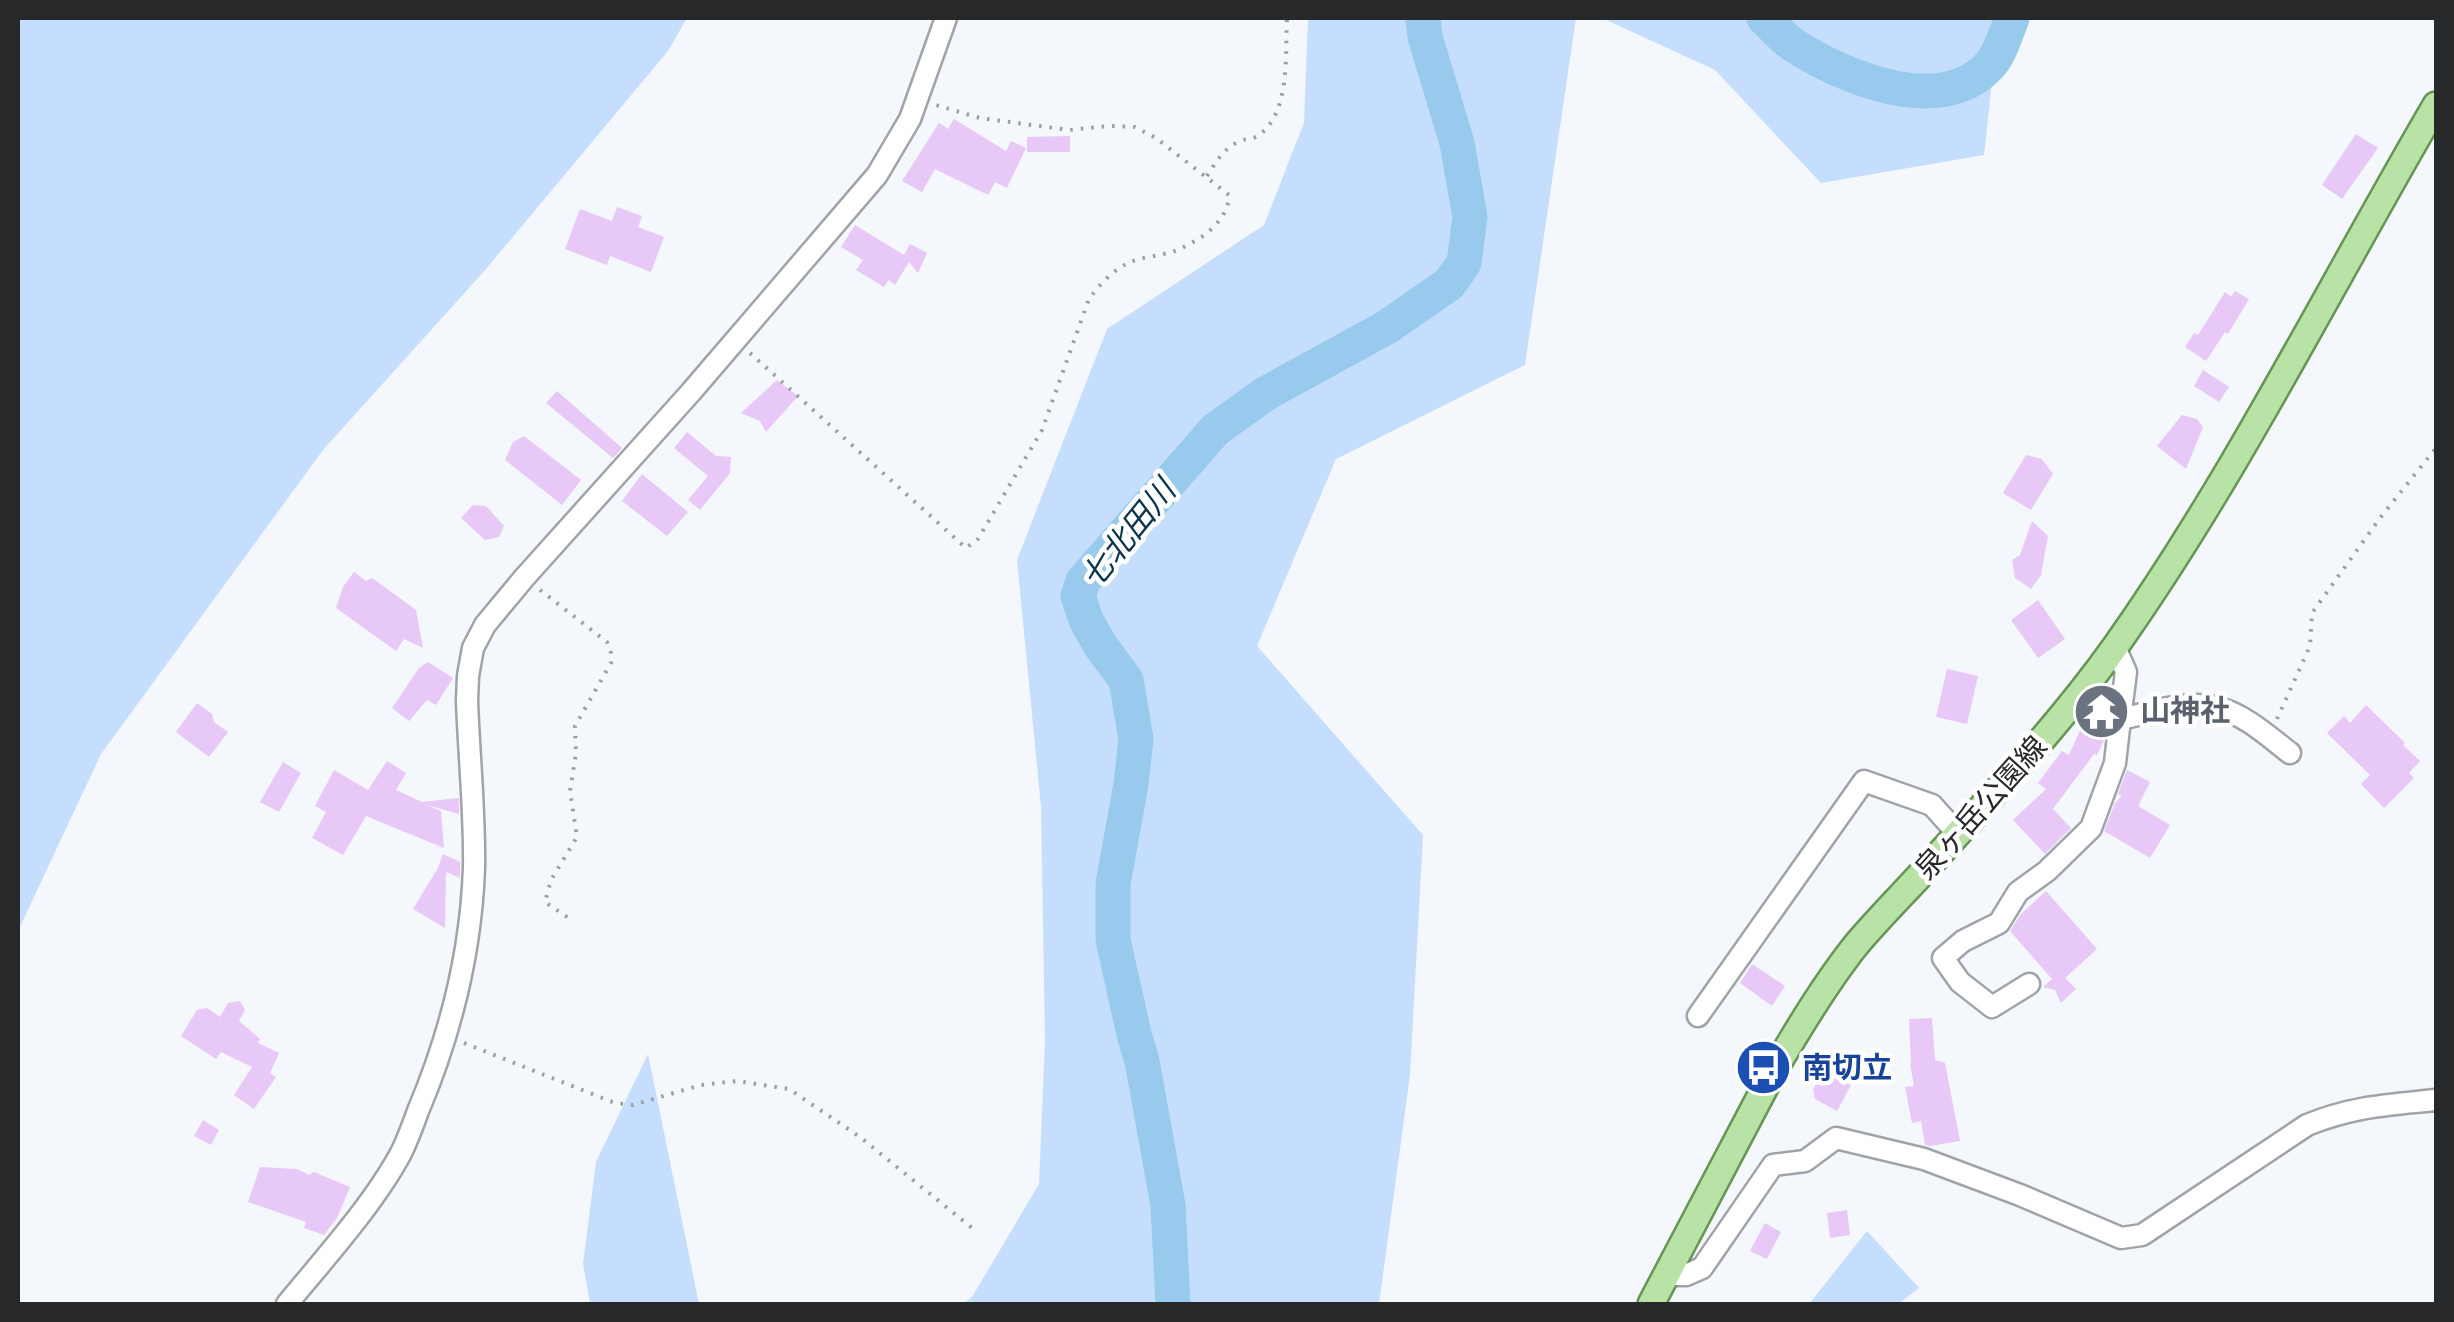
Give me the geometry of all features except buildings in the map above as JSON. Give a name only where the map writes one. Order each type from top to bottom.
[{"type":"main road","name":"泉ヶ岳公園線","points":[[1651,1304],[1795,1035],[1855,946],[2021,766],[2115,647],[2176,556],[2436,106]]},
{"type":"street","points":[[287,1304],[355,1219],[400,1154],[447,1036],[471,918],[474,864],[466,701],[474,648],[485,625],[877,175],[916,104],[946,18]]},
{"type":"street","points":[[2029,984],[1992,1007],[1960,982],[1943,958],[1964,941],[1998,923],[2018,892],[2047,871],[2091,828],[2115,763],[2126,672],[2115,647]]},
{"type":"street","points":[[2120,718],[2172,708],[2220,708],[2242,718],[2290,753]]},
{"type":"street","points":[[1698,1016],[1864,781],[1932,804],[1958,834]]},
{"type":"street","points":[[1666,1276],[1686,1275],[1702,1268],[1773,1165],[1805,1160],[1836,1138],[1924,1159],[2121,1238],[2142,1235],[2307,1125],[2361,1108],[2436,1100]]},
{"type":"path","points":[[1206,177],[1223,152],[1241,140],[1255,138],[1277,115],[1282,99],[1288,18]]},
{"type":"path","points":[[736,340],[966,548],[978,539],[1042,430],[1089,299],[1098,286],[1129,262],[1177,250],[1212,230],[1228,208],[1229,196],[1135,126],[1069,130],[980,118],[939,105],[916,104]]},
{"type":"path","points":[[2269,737],[2310,646],[2312,613],[2436,448]]},
{"type":"path","points":[[524,578],[607,642],[611,653],[611,663],[574,726],[576,753],[570,792],[577,837],[550,880],[545,902],[570,919]]},
{"type":"path","points":[[447,1036],[616,1104],[634,1105],[701,1084],[737,1081],[789,1089],[860,1138],[972,1228]]},
{"type":"shaded area","points":[[18,18],[687,18],[668,51],[486,269],[323,450],[101,754],[18,931]]},
{"type":"shaded area","points":[[1308,18],[1576,18],[1525,365],[1336,459],[1257,646],[1423,835],[1410,1075],[1379,1304],[963,1304],[972,1297],[1039,1184],[1045,1040],[1041,807],[1017,560],[1107,329],[1264,225],[1304,123]]},
{"type":"shaded area","points":[[1602,18],[1999,18],[1984,155],[1821,183],[1715,70]]},
{"type":"shaded area","points":[[648,1054],[699,1304],[590,1304],[583,1264],[596,1162]]},
{"type":"shaded area","points":[[1867,1231],[1919,1288],[1898,1304],[1809,1304]]},
{"type":"waterway","name":"七北田川","points":[[1173,1304],[1168,1205],[1142,1061],[1113,940],[1113,884],[1136,739],[1126,680],[1100,645],[1078,596],[1083,581],[1215,430],[1265,394],[1387,327],[1449,284],[1464,263],[1470,217],[1457,143],[1425,37],[1423,18]]},
{"type":"waterway","name":"七北田川","points":[[1764,18],[1792,44],[1837,69],[1890,87],[1918,91],[1944,90],[1968,82],[1988,67],[2012,18]]},
{"type":"place","name":"山神社","points":[[2101,711]]},
{"type":"place","name":"南切立","points":[[1763,1068]]}]
